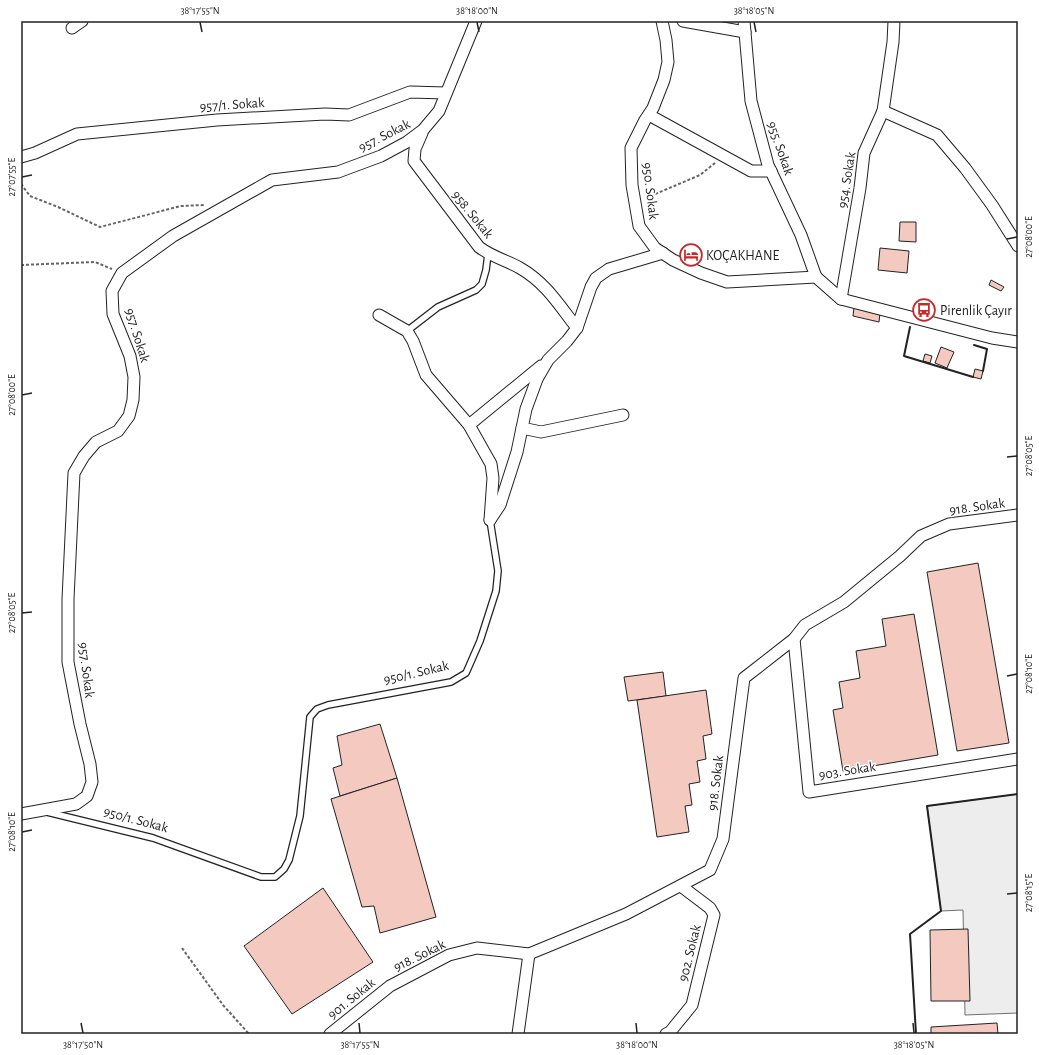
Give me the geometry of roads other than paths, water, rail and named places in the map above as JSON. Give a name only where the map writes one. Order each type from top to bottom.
[{"type":"street","name":"957. Sokak","points":[[21,814],[76,804],[86,796],[92,782],[90,764],[80,724],[68,662],[68,599],[74,473],[84,456],[96,442],[118,431],[129,416],[133,400],[134,377],[130,356],[113,314],[112,291],[122,273],[173,236],[272,180],[338,172],[381,156],[407,142],[423,130],[439,111],[476,21]]},
{"type":"street","name":"950. Sokak","points":[[662,21],[666,40],[668,62],[664,80],[653,108],[631,148],[632,185],[639,226],[656,248],[672,260],[701,274],[727,282],[816,278]]},
{"type":"street","points":[[683,21],[744,26]]},
{"type":"street","name":"954. Sokak","points":[[841,299],[860,188],[864,153],[883,111],[893,42],[894,21]]},
{"type":"street","name":"955. Sokak","points":[[744,26],[751,102],[768,164],[802,235],[816,278]]},
{"type":"street","name":"957/1. Sokak","points":[[21,157],[35,153],[77,134],[217,120],[325,114],[349,115],[410,92],[446,93]]},
{"type":"street","points":[[883,111],[937,135],[992,204],[1018,246]]},
{"type":"street","points":[[649,115],[751,171],[771,171]]},
{"type":"street","name":"958. Sokak","points":[[423,130],[415,148],[414,161],[479,247],[488,254],[518,267],[537,279],[556,300],[577,328]]},
{"type":"street","points":[[469,425],[504,395],[534,373],[567,341],[577,328],[591,287],[596,278],[609,269],[663,253]]},
{"type":"street","points":[[816,278],[841,299],[992,338],[1018,342]]},
{"type":"street","points":[[379,315],[407,331],[413,341],[426,375],[469,425],[491,464],[492,478],[490,520]]},
{"type":"street","points":[[490,520],[500,505],[517,452],[526,409],[535,385],[548,360]]},
{"type":"street","points":[[522,428],[541,432],[623,415]]},
{"type":"street","name":"918. Sokak","points":[[390,986],[450,955],[477,948],[529,954],[626,914],[710,870],[723,838],[744,678],[794,639],[805,625],[844,602],[900,556],[921,536],[949,524],[1018,515]]},
{"type":"street","name":"903. Sokak","points":[[794,639],[809,792],[1018,759]]},
{"type":"street","name":"902. Sokak","points":[[666,1034],[670,1032],[692,1005],[714,915],[710,908],[681,886]]},
{"type":"street","points":[[518,1034],[529,954]]},
{"type":"street","name":"901. Sokak","points":[[330,1034],[390,986]]},
{"type":"lane","points":[[407,331],[438,307],[476,290],[482,284],[488,254]]},
{"type":"lane","name":"950/1. Sokak","points":[[41,810],[153,838],[261,877],[275,877],[284,869],[289,860],[300,816],[310,717],[317,709],[328,705],[451,682],[466,673],[480,642],[496,592],[498,571],[490,520]]},
{"type":"place","name":"KOÇAKHANE","points":[[691,255]]},
{"type":"place","name":"Pirenlik Çayır","points":[[924,310]]}]
